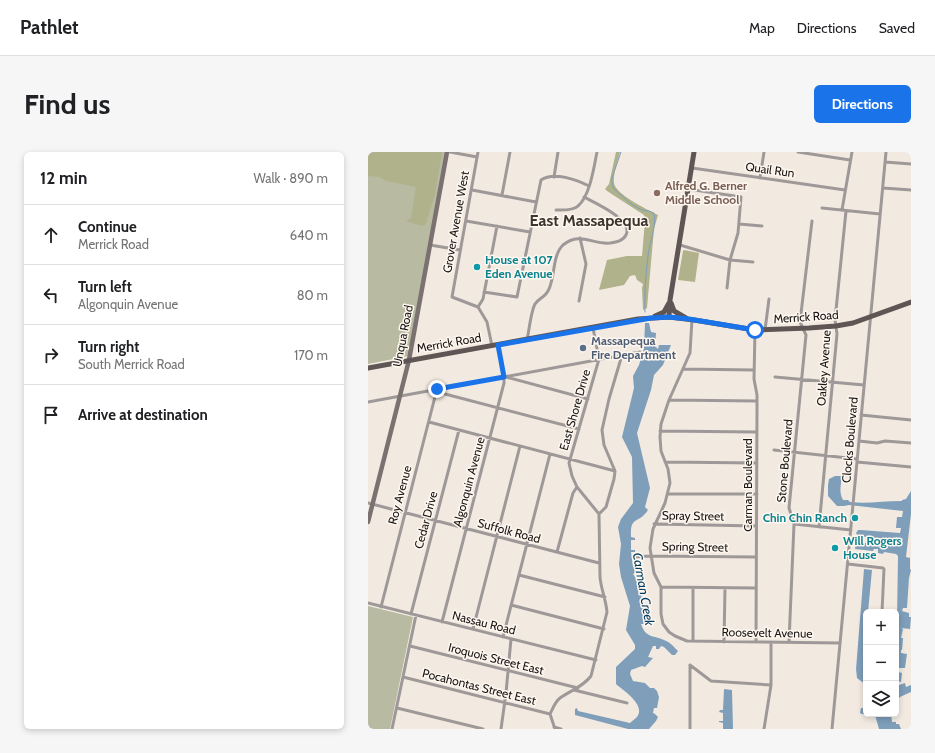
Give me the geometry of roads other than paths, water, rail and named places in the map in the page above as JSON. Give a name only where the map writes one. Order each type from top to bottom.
[{"type":"main road","points":[[669,317],[670,300],[694,152]]},
{"type":"main road","points":[[651,318],[664,312],[670,300]]},
{"type":"main road","points":[[670,300],[674,311],[690,319]]},
{"type":"main road","name":"Merrick Road","points":[[368,368],[651,318],[669,317],[690,319],[755,330],[803,329],[836,326],[870,317],[911,302]]},
{"type":"street","name":"Unqua Road","points":[[368,522],[370,504],[401,396],[409,360],[447,152]]},
{"type":"street","points":[[450,152],[478,157]]},
{"type":"street","name":"Grover Avenue West","points":[[478,152],[452,295],[453,298],[478,307]]},
{"type":"street","points":[[502,196],[510,152]]},
{"type":"street","points":[[554,177],[558,152]]},
{"type":"street","points":[[556,210],[574,208],[578,206],[589,186],[597,152]]},
{"type":"street","points":[[760,178],[764,152]]},
{"type":"street","points":[[798,152],[850,160]]},
{"type":"street","points":[[842,210],[852,152]]},
{"type":"street","name":"Clocks Boulevard","points":[[832,729],[886,152]]},
{"type":"street","points":[[885,162],[911,164]]},
{"type":"street","name":"Quail Run","points":[[692,168],[845,190]]},
{"type":"street","points":[[484,292],[518,297],[541,180],[546,177],[572,178],[589,186]]},
{"type":"street","points":[[883,188],[911,190]]},
{"type":"street","points":[[688,189],[741,197],[738,234],[730,260],[727,288]]},
{"type":"street","points":[[472,190],[536,202]]},
{"type":"street","points":[[527,340],[534,305],[548,291],[555,259],[562,246],[570,241],[580,238],[605,243],[621,240],[626,235],[627,230],[622,219],[584,197]]},
{"type":"street","points":[[822,208],[880,214]]},
{"type":"street","name":"Oakley Avenue","points":[[819,527],[837,334],[834,320],[846,211]]},
{"type":"street","points":[[466,221],[530,232]]},
{"type":"street","name":"Stone Boulevard","points":[[789,642],[794,524],[789,508],[806,335],[800,322],[812,221]]},
{"type":"street","points":[[739,224],[762,226]]},
{"type":"street","points":[[492,346],[487,322],[478,307],[483,299],[497,226]]},
{"type":"street","points":[[579,301],[586,264],[580,238]]},
{"type":"street","points":[[430,245],[460,250]]},
{"type":"street","points":[[680,245],[730,260],[753,262]]},
{"type":"street","points":[[765,330],[769,299]]},
{"type":"street","points":[[690,319],[690,353],[669,400],[660,431],[661,451],[670,476],[670,483],[668,494],[654,524],[650,541],[650,556],[654,572],[661,587],[756,588]]},
{"type":"street","name":"East Shore Drive","points":[[593,328],[599,359],[569,463],[572,476],[577,487],[599,514]]},
{"type":"street","name":"Carman Boulevard","points":[[755,330],[754,380],[757,395],[756,642]]},
{"type":"street","name":"Algonquin Avenue","points":[[442,622],[504,383],[498,345]]},
{"type":"street","points":[[368,402],[640,352]]},
{"type":"street","points":[[561,729],[554,728],[550,714],[557,700],[576,689],[591,676],[604,629],[607,612],[605,597],[600,583],[599,514],[606,507],[613,488],[615,471],[604,445],[602,430],[609,399],[622,355]]},
{"type":"street","points":[[684,369],[754,370]]},
{"type":"street","points":[[504,377],[588,399]]},
{"type":"street","points":[[775,377],[864,385]]},
{"type":"street","points":[[437,389],[445,394],[579,429]]},
{"type":"street","name":"Roy Avenue","points":[[381,607],[437,389]]},
{"type":"street","points":[[669,400],[757,401]]},
{"type":"street","points":[[861,415],[911,420]]},
{"type":"street","points":[[429,422],[615,471]]},
{"type":"street","name":"Cedar Drive","points":[[411,614],[459,430]]},
{"type":"street","points":[[660,431],[757,432]]},
{"type":"street","points":[[859,441],[877,443],[885,441],[911,443]]},
{"type":"street","points":[[473,630],[520,446]]},
{"type":"street","points":[[774,450],[910,467]]},
{"type":"street","points":[[503,637],[550,454]]},
{"type":"street","points":[[665,462],[757,463]]},
{"type":"street","points":[[557,552],[572,493],[577,487]]},
{"type":"street","points":[[668,494],[757,494]]},
{"type":"street","name":"Suffolk Road","points":[[370,504],[599,563]]},
{"type":"street","name":"Spray Street","points":[[654,524],[756,526]]},
{"type":"street","points":[[794,524],[851,530]]},
{"type":"street","name":"Spring Street","points":[[634,557],[756,557]]},
{"type":"street","points":[[848,564],[884,569],[882,609]]},
{"type":"street","points":[[519,575],[605,597]]},
{"type":"street","name":"Roosevelt Avenue","points":[[661,587],[661,614],[663,624],[669,632],[684,640],[724,642],[840,643]]},
{"type":"street","points":[[693,588],[693,641]]},
{"type":"street","points":[[724,642],[725,588]]},
{"type":"street","name":"Nassau Road","points":[[368,604],[596,660]]},
{"type":"street","points":[[511,605],[604,629]]},
{"type":"street","points":[[392,729],[416,615]]},
{"type":"street","points":[[501,729],[511,639]]},
{"type":"street","points":[[764,729],[771,685],[771,642]]},
{"type":"street","name":"Iroquois Street East","points":[[410,646],[628,703]]},
{"type":"street","points":[[690,729],[690,665],[711,681],[771,685]]},
{"type":"street","name":"Pocahontas Street East","points":[[403,677],[550,714]]},
{"type":"street","points":[[397,708],[483,729]]},
{"type":"water","points":[[645,323],[649,323],[651,332],[656,333],[655,346],[658,349],[659,345],[671,345],[663,365],[654,375],[651,390],[637,433],[650,488],[645,507],[648,510],[633,523],[631,530],[631,537],[635,538],[635,540],[631,540],[631,550],[635,550],[635,552],[631,552],[633,567],[636,568],[637,572],[633,574],[639,583],[642,583],[641,605],[643,605],[644,624],[641,624],[643,629],[651,636],[668,642],[678,651],[675,655],[672,655],[664,647],[661,646],[659,649],[656,649],[656,646],[653,646],[648,657],[653,658],[645,667],[642,666],[631,670],[630,674],[633,681],[645,683],[650,688],[654,688],[657,691],[659,697],[657,708],[654,708],[653,713],[658,717],[649,729],[628,729],[575,715],[575,709],[577,708],[578,711],[630,723],[637,717],[639,712],[639,708],[629,694],[616,684],[616,667],[635,649],[635,645],[626,630],[630,606],[621,577],[619,564],[621,544],[618,527],[621,519],[633,503],[632,457],[622,437],[634,388],[633,376],[639,365],[644,348]]},
{"type":"water","points":[[835,476],[841,476],[840,491],[843,500],[848,500],[850,502],[863,503],[902,501],[906,499],[911,491],[911,514],[906,557],[910,558],[911,570],[907,608],[903,608],[902,611],[909,613],[909,617],[911,617],[910,629],[901,628],[903,629],[901,638],[903,638],[901,653],[907,654],[905,668],[899,668],[899,609],[897,609],[898,556],[896,554],[884,552],[883,554],[878,553],[878,549],[874,549],[873,551],[855,549],[856,542],[896,545],[895,540],[858,536],[856,533],[858,530],[861,530],[900,533],[901,528],[896,528],[897,517],[902,517],[903,511],[849,505],[837,506],[828,496],[829,479]]},
{"type":"water","points":[[864,569],[872,570],[868,609],[863,609],[863,683],[857,678],[856,669]]},
{"type":"water","points":[[899,672],[902,673],[901,682],[899,682]]},
{"type":"water","points":[[905,683],[906,687],[911,685],[911,692],[899,698],[899,685]]},
{"type":"water","points":[[724,689],[732,690],[733,729],[723,729],[723,723],[719,722],[723,721],[723,713],[719,712],[720,710],[723,710]]},
{"type":"water","points":[[861,708],[863,708],[863,714],[860,713]]},
{"type":"water","points":[[876,717],[891,717],[892,722],[899,724],[901,729],[879,729]]},
{"type":"waterway","name":"Carman Creek","points":[[621,152],[612,178],[614,189],[631,204],[642,210],[654,213],[655,218],[647,269],[645,312]]},
{"type":"place","name":"Alfred G. Berner Middle School","points":[[657,193]]},
{"type":"place","name":"House at 107 Eden Avenue","points":[[477,267]]},
{"type":"place","name":"Massapequa Fire Department","points":[[583,348]]},
{"type":"place","name":"Chin Chin Ranch","points":[[855,518]]},
{"type":"place","name":"Will Rogers House","points":[[835,548]]},
{"type":"district","name":"East Massapequa","points":[[589,220]]}]
